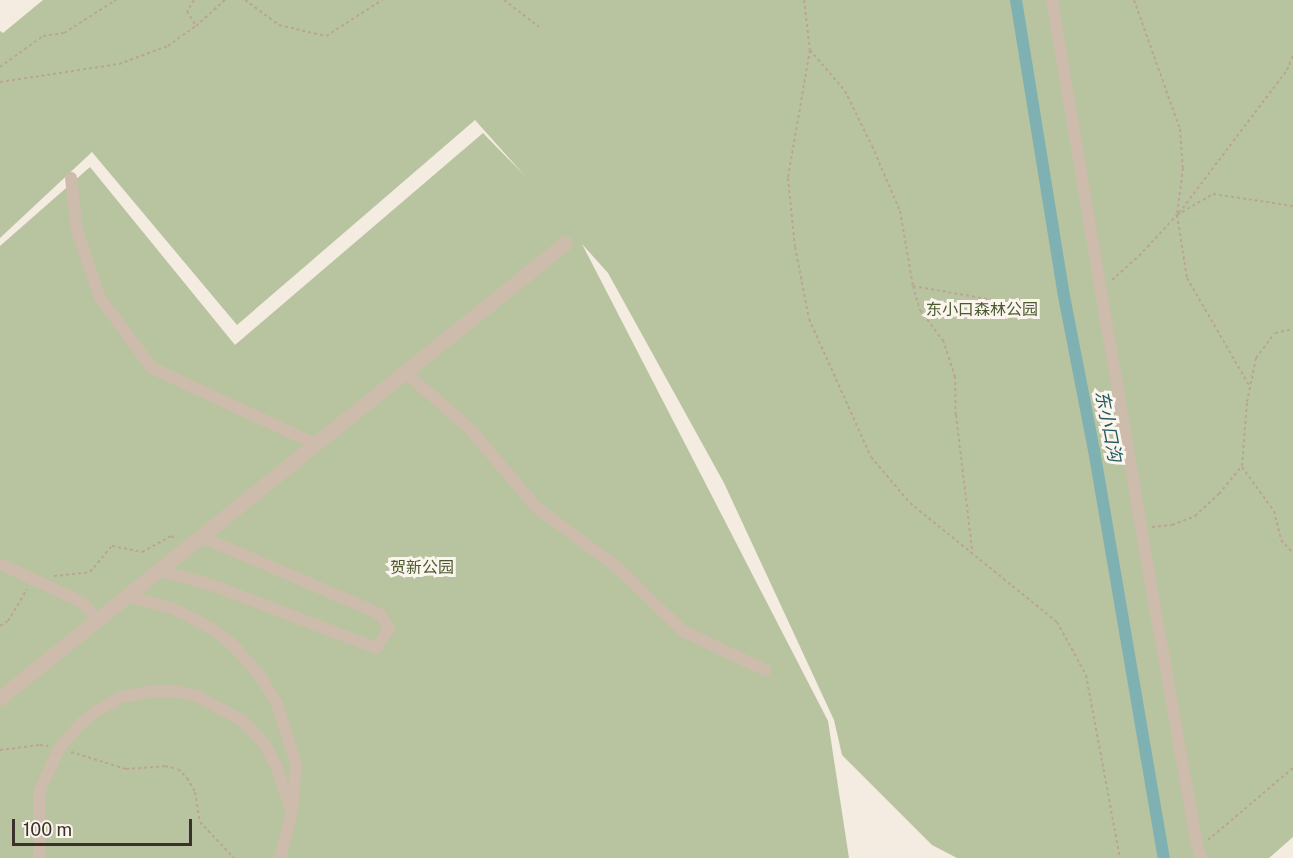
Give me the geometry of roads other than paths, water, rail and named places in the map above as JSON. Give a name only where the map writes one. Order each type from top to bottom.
[{"type":"street","points":[[1052,0],[1141,528],[1199,853]]},
{"type":"street","points":[[71,178],[77,231],[100,298],[152,368],[316,444]]},
{"type":"street","points":[[0,698],[565,243]]},
{"type":"street","points":[[405,372],[469,428],[537,508],[618,567],[682,631],[765,670]]},
{"type":"street","points":[[160,571],[212,585],[376,648],[389,629],[380,614],[202,537]]},
{"type":"street","points":[[0,564],[82,602],[97,619]]},
{"type":"street","points":[[128,596],[174,609],[211,628],[235,647],[258,673],[277,704],[296,764],[292,812],[280,858]]},
{"type":"street","points":[[39,858],[39,792],[59,748],[79,725],[95,712],[121,697],[152,691],[175,691],[197,696],[243,720],[266,746],[277,769],[292,812]]},
{"type":"waterway","name":"东小口沟","points":[[1016,0],[1064,296],[1094,450],[1164,858]]},
{"type":"park label","name":"东小口森林公园","points":[[982,310]]},
{"type":"park label","name":"贺新公园","points":[[422,568]]}]
